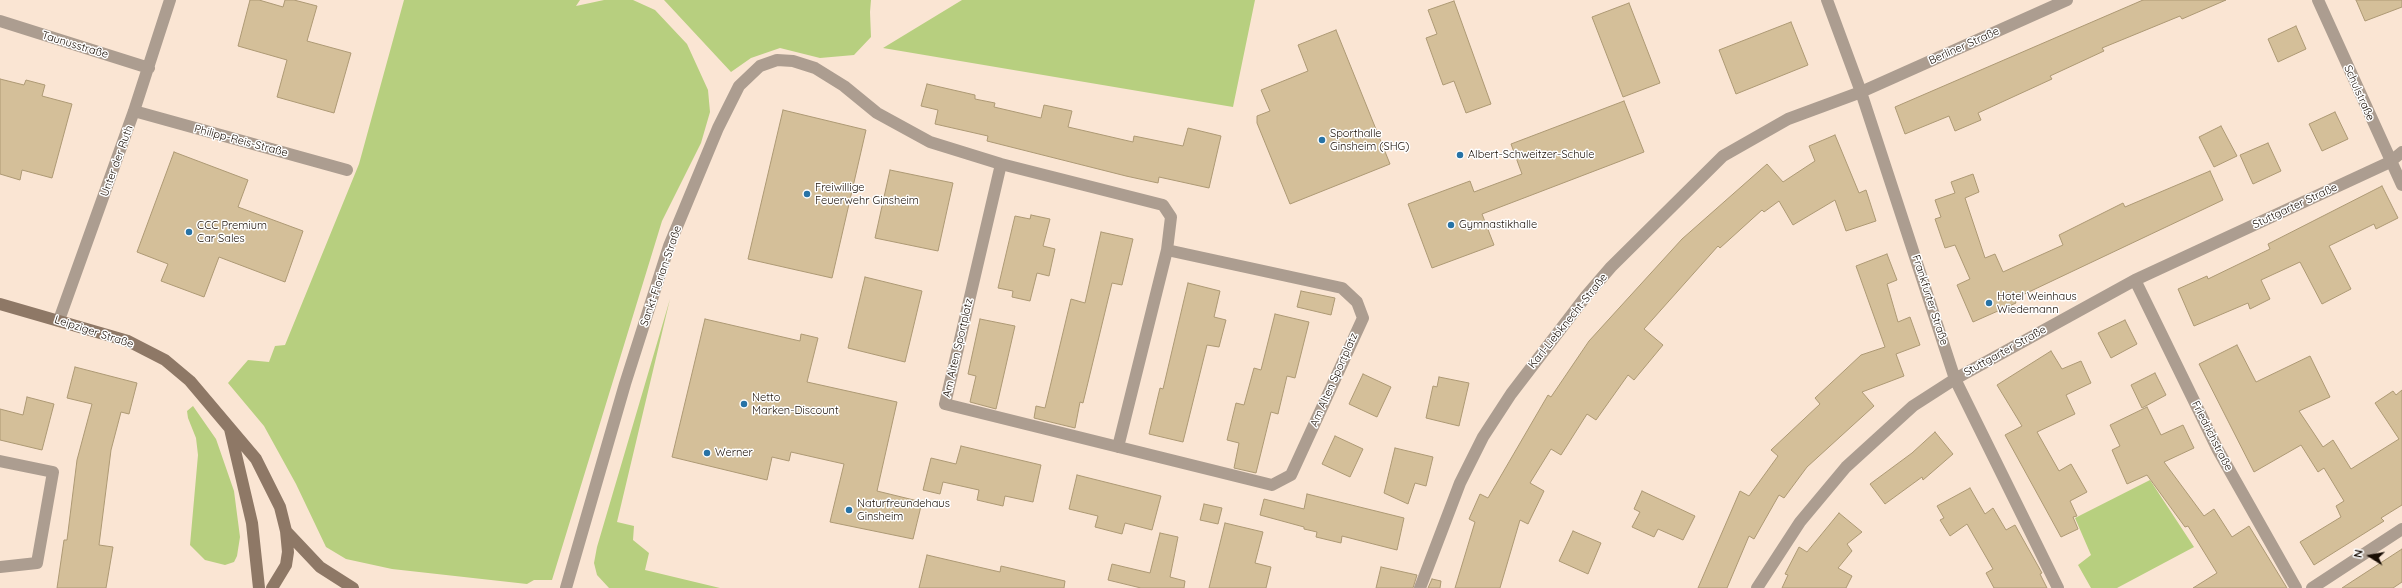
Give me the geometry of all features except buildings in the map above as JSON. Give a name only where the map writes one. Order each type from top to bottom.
[{"type":"main road","name":"Leipziger Straße","points":[[0,304],[128,341],[165,360],[190,381],[256,459],[280,507],[286,531],[288,552],[286,565],[272,588]]},
{"type":"main road","name":"Leipziger Straße","points":[[229,428],[252,523],[259,588]]},
{"type":"main road","points":[[286,531],[320,567],[353,588]]},
{"type":"street","name":"Unter der Ruth","points":[[59,320],[149,68],[170,0]]},
{"type":"street","name":"Frankfurter Straße","points":[[1827,0],[1861,92],[1955,378],[2058,588]]},
{"type":"street","name":"Berliner Straße","points":[[1861,92],[2067,0]]},
{"type":"street","name":"Schulstraße","points":[[2318,0],[2390,162],[2402,185]]},
{"type":"street","name":"Taunusstraße","points":[[0,21],[149,68]]},
{"type":"street","name":"Sankt-Florian-Straße","points":[[566,588],[625,384],[669,246],[718,128],[739,86],[760,66],[777,60],[793,62],[814,68],[844,86],[877,113],[930,142],[1001,164]]},
{"type":"street","name":"Karl-Liebknecht-Straße","points":[[1420,588],[1460,483],[1483,437],[1533,364],[1591,290],[1723,156],[1788,119],[1861,92]]},
{"type":"street","name":"Philipp-Reis-Straße","points":[[134,111],[348,170]]},
{"type":"street","name":"Stuttgarter Straße","points":[[1757,588],[1800,522],[1846,467],[1913,406],[1955,378],[2136,280],[2390,162],[2402,152]]},
{"type":"street","points":[[1001,164],[1163,205],[1171,217],[1167,250],[1118,447]]},
{"type":"street","name":"Am Alten Sportplatz","points":[[1001,164],[945,404],[1272,485],[1291,475],[1363,318],[1357,302],[1342,288],[1167,250]]},
{"type":"street","name":"Friedrichstraße","points":[[2136,280],[2218,450],[2296,588]]},
{"type":"street","points":[[0,461],[53,472],[36,563],[0,567]]},
{"type":"street","points":[[2312,588],[2402,529]]},
{"type":"green space","points":[[404,0],[580,0],[576,6],[604,0],[633,0],[655,10],[687,44],[708,90],[710,112],[701,143],[662,221],[552,580],[534,580],[527,584],[392,569],[346,559],[326,547],[296,484],[264,426],[228,383],[248,360],[269,362],[275,346],[285,345],[359,164]]},
{"type":"green space","points":[[664,0],[871,0],[871,37],[854,55],[820,58],[780,48],[751,58],[731,72]]},
{"type":"green space","points":[[962,0],[1255,0],[1233,107],[883,48]]},
{"type":"green space","points":[[670,299],[617,522],[634,526],[633,540],[649,553],[645,570],[720,588],[609,588],[597,575],[594,563],[597,547]]},
{"type":"green space","points":[[193,406],[216,439],[234,491],[240,537],[237,556],[234,562],[225,565],[205,560],[190,545],[198,455],[196,438],[188,418],[187,411]]},
{"type":"green space","points":[[2150,480],[2194,547],[2117,588],[2091,588],[2078,565],[2091,555],[2075,518]]},
{"type":"place","name":"Sporthalle Ginsheim (SHG)","points":[[1322,140]]},
{"type":"place","name":"Albert-Schweitzer-Schule","points":[[1460,155]]},
{"type":"place","name":"Freiwillige Feuerwehr Ginsheim","points":[[807,194]]},
{"type":"place","name":"Gymnastikhalle","points":[[1451,225]]},
{"type":"place","name":"CCC Premium Car Sales","points":[[189,232]]},
{"type":"place","name":"Hotel Weinhaus Wiedemann","points":[[1989,303]]},
{"type":"place","name":"Netto Marken-Discount","points":[[744,404]]},
{"type":"place","name":"Werner","points":[[707,453]]},
{"type":"place","name":"Naturfreundehaus Ginsheim","points":[[849,510]]}]
